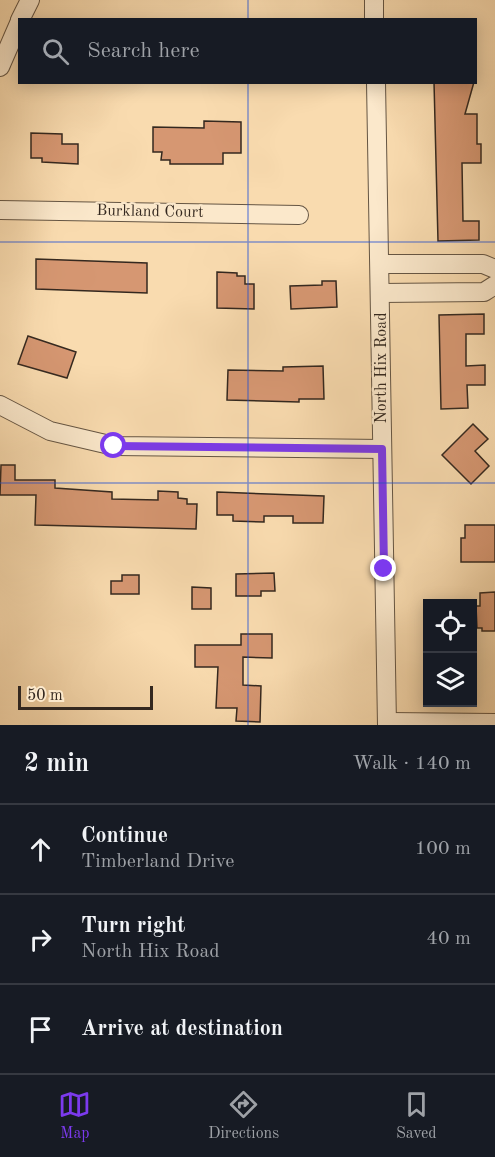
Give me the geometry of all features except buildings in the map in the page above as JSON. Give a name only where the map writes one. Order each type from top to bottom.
[{"type":"street","points":[[21,18],[30,0]]},
{"type":"street","points":[[374,0],[374,18]]},
{"type":"street","points":[[0,67],[18,25]]},
{"type":"street","name":"North Hix Road","points":[[376,84],[387,723]]},
{"type":"street","name":"Burkland Court","points":[[0,210],[299,215]]},
{"type":"street","points":[[380,264],[483,264],[495,269]]},
{"type":"street","points":[[381,293],[484,292],[495,285]]},
{"type":"street","points":[[0,405],[50,431],[114,446],[382,449]]},
{"type":"street","points":[[387,723],[495,723]]},
{"type":"route","points":[[114,446],[382,449],[384,569]]}]
